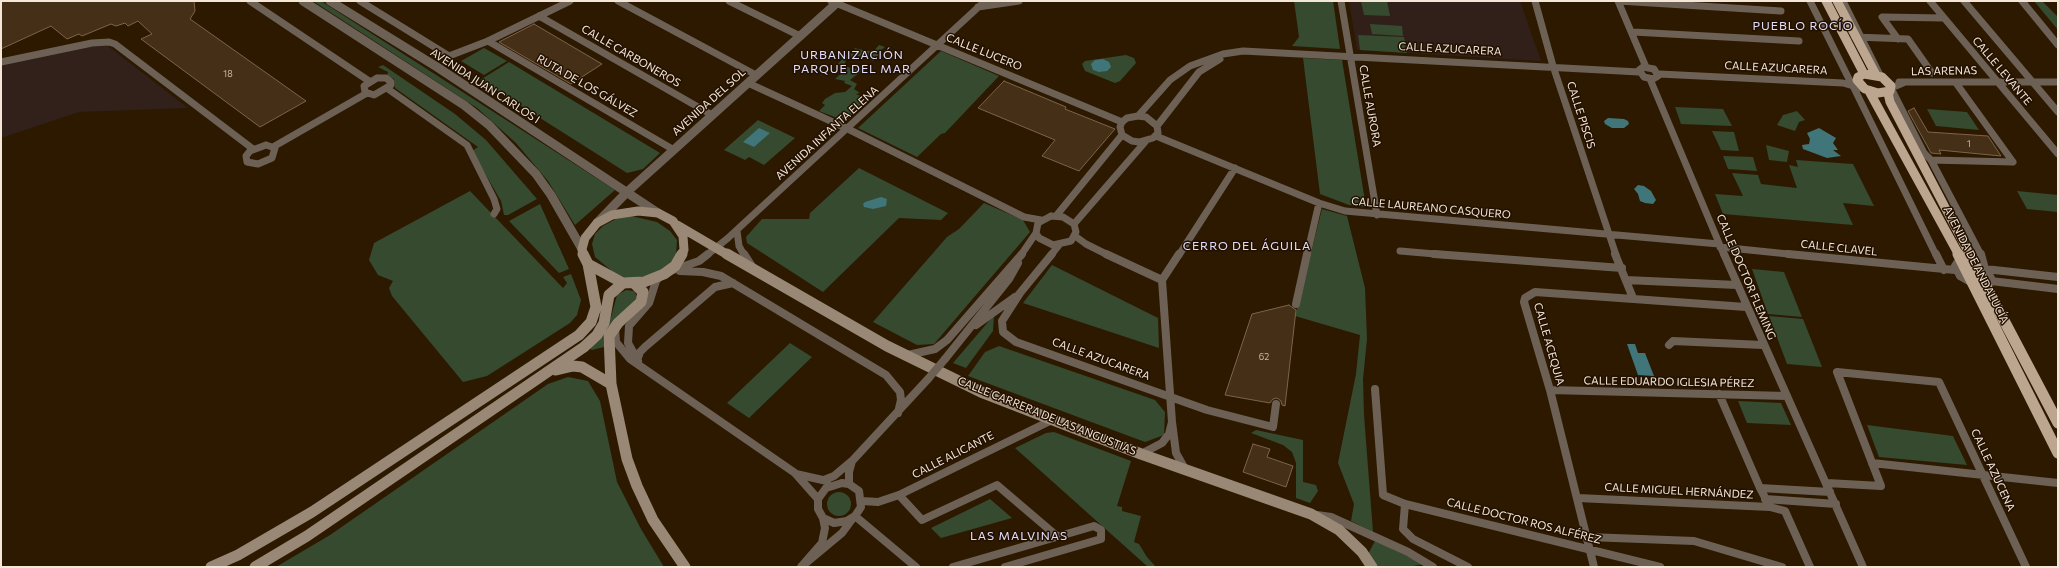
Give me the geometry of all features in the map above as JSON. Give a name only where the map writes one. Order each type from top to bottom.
[{"type":"main road","points":[[1826,1],[1853,80],[1880,77],[1838,1]]},
{"type":"main road","name":"AVENIDA DE ANDALUCÍA","points":[[1880,77],[1890,90],[1890,102],[1974,262],[1988,283],[2058,423]]},
{"type":"main road","name":"AVENIDA DE ANDALUCÍA","points":[[1853,80],[1869,91],[1959,266],[1973,284],[2058,453]]},
{"type":"main road","points":[[1869,91],[1878,93],[1890,90]]},
{"type":"main road","points":[[625,212],[658,213],[677,225],[683,236],[684,250],[680,260],[670,271],[660,276],[634,283],[623,283],[600,272],[588,264],[583,257],[582,250],[585,238],[597,223],[612,215],[625,212]]},
{"type":"main road","name":"CALLE CARRERA DE LAS ANGUSTIAS","points":[[677,225],[887,346],[981,392],[1141,454],[1310,514]]},
{"type":"main road","points":[[211,567],[238,554],[312,512],[579,335],[591,322],[595,314],[596,307],[588,264]]},
{"type":"main road","points":[[255,567],[307,536],[584,347],[597,335],[607,316],[609,295],[614,288],[623,283]]},
{"type":"main road","points":[[634,283],[642,292],[642,299],[638,306],[610,332],[608,341],[611,384],[627,459],[636,486],[653,520],[685,567]]},
{"type":"main road","points":[[536,380],[555,370],[573,366],[588,369],[611,384]]},
{"type":"main road","points":[[1310,514],[1339,530],[1362,552],[1372,567]]},
{"type":"street","points":[[250,1],[369,81]]},
{"type":"street","points":[[303,1],[452,97],[489,125],[536,174],[551,195],[582,250]]},
{"type":"street","name":"AVENIDA JUAN CARLOS I","points":[[330,1],[437,67],[658,213]]},
{"type":"street","points":[[360,1],[449,56],[488,41],[570,1]]},
{"type":"street","points":[[618,1],[756,76]]},
{"type":"street","points":[[729,1],[800,36]]},
{"type":"street","name":"AVENIDA INFANTA ELENA","points":[[670,271],[699,261],[737,231],[985,1]]},
{"type":"street","points":[[978,7],[1019,1]]},
{"type":"street","name":"CALLE AURORA","points":[[1341,1],[1377,214]]},
{"type":"street","name":"CALLE PISCIS","points":[[1535,1],[1553,66],[1608,235],[1633,298]]},
{"type":"street","points":[[1646,67],[1633,32],[1619,1],[1782,11]]},
{"type":"street","points":[[1810,1],[1853,80],[1944,270]]},
{"type":"street","name":"CALLE LEVANTE","points":[[1930,1],[1996,82],[2058,154]]},
{"type":"street","points":[[1964,1],[2058,112]]},
{"type":"street","points":[[2022,1],[2058,45]]},
{"type":"street","name":"AVENIDA DEL SOL","points":[[597,223],[627,192],[800,36],[835,2]]},
{"type":"street","name":"CALLE LUCERO","points":[[835,2],[1122,122]]},
{"type":"street","name":"CALLE CARBONEROS","points":[[538,16],[712,115]]},
{"type":"street","points":[[1898,39],[1882,17],[1943,18]]},
{"type":"street","points":[[1633,32],[1800,42]]},
{"type":"street","points":[[1859,37],[1908,40],[1932,73]]},
{"type":"street","name":"RUTA DE LOS GÁLVEZ","points":[[488,41],[674,150]]},
{"type":"street","points":[[1,62],[92,43],[109,42],[115,44],[253,149]]},
{"type":"street","name":"CALLE AZUCARERA","points":[[1138,116],[1170,80],[1190,66],[1223,54],[1243,51],[1553,66],[1639,72]]},
{"type":"street","name":"CALLE AZUCARERA","points":[[1157,126],[1179,100],[1199,72],[1222,58],[1259,51]]},
{"type":"street","points":[[1646,67],[1654,69],[1659,74],[1657,78],[1650,79],[1644,77],[1639,72],[1641,68],[1646,67]]},
{"type":"street","name":"CALLE AZUCARERA","points":[[1659,74],[1853,80]]},
{"type":"street","points":[[1880,77],[1903,83]]},
{"type":"street","points":[[273,146],[276,150],[272,158],[258,164],[250,163],[246,159],[246,155],[253,149],[266,145],[273,146],[367,93],[376,94],[388,89],[391,82],[386,78],[377,78],[369,81],[363,90],[367,93]]},
{"type":"street","name":"CALLE DOCTOR FLEMING","points":[[1650,79],[1746,307],[1864,567]]},
{"type":"street","points":[[1931,160],[2013,162],[1956,82]]},
{"type":"street","name":"LAS ARENAS","points":[[1903,83],[2058,82]]},
{"type":"street","points":[[748,83],[848,129],[1024,217],[1041,220],[1056,216],[1070,220],[1074,224],[1076,232],[1075,236],[1068,242],[1059,245],[1042,242],[1036,230],[1024,217]]},
{"type":"street","points":[[1903,83],[1890,90],[1924,153],[1931,160],[1982,256],[1985,269]]},
{"type":"street","points":[[388,89],[467,145],[494,199],[497,209],[494,214]]},
{"type":"street","points":[[1074,224],[1145,142],[1156,136],[1157,126],[1153,121],[1138,116],[1127,118],[1122,122],[1120,127],[1122,135],[1132,141],[1145,142]]},
{"type":"street","points":[[1056,216],[1122,135]]},
{"type":"street","name":"CALLE LAUREANO CASQUERO","points":[[1156,136],[1319,203],[1345,211],[1720,246]]},
{"type":"street","points":[[1185,469],[1176,453],[1172,422],[1162,280],[1235,168]]},
{"type":"street","points":[[1296,304],[1319,203]]},
{"type":"street","points":[[803,565],[822,543],[824,528],[823,518],[818,509],[818,499],[830,482],[898,413],[928,379],[1009,279],[1041,220]]},
{"type":"street","points":[[737,231],[739,246],[753,268]]},
{"type":"street","points":[[1075,236],[1086,244],[1162,280]]},
{"type":"street","points":[[1068,242],[1086,244]]},
{"type":"street","name":"CALLE AZUCARERA","points":[[1059,245],[1020,293],[1002,321],[1003,332],[1016,342],[1207,410],[1273,427],[1276,404]]},
{"type":"street","name":"CALLE CLAVEL","points":[[1720,246],[1944,270],[1974,262]]},
{"type":"street","points":[[908,355],[935,350],[946,340],[1025,250]]},
{"type":"street","points":[[1400,251],[1622,268]]},
{"type":"street","points":[[1974,262],[1985,269],[1990,275],[1988,283]]},
{"type":"street","points":[[1985,269],[2058,276]]},
{"type":"street","points":[[670,271],[703,272],[721,276],[886,376],[896,384],[900,392],[901,400],[898,413]]},
{"type":"street","points":[[643,368],[628,343],[629,326],[649,303],[656,281],[660,276]]},
{"type":"street","points":[[1626,280],[1737,285]]},
{"type":"street","points":[[637,360],[640,352],[645,347],[715,287],[733,283]]},
{"type":"street","points":[[1973,284],[1988,283],[2058,289]]},
{"type":"street","name":"CALLE ACEQUIA","points":[[1594,567],[1589,549],[1588,537],[1550,390],[1524,302],[1528,295],[1535,292],[1746,307]]},
{"type":"street","points":[[967,331],[1020,293]]},
{"type":"street","points":[[615,326],[615,338],[619,347],[630,359],[795,473],[818,499]]},
{"type":"street","points":[[1669,345],[1673,341],[1764,345]]},
{"type":"street","name":"CALLE AZUCENA","points":[[1872,463],[1837,372],[1939,382],[2026,567]]},
{"type":"street","name":"CALLE DOCTOR ROS ALFÉREZ","points":[[1376,389],[1384,495],[1405,504],[1660,567]]},
{"type":"street","name":"CALLE EDUARDO IGLESIA PÉREZ","points":[[1550,390],[1787,396]]},
{"type":"street","points":[[1720,394],[1760,488]]},
{"type":"street","name":"CALLE ALICANTE","points":[[862,501],[878,502],[899,495],[1052,420]]},
{"type":"street","points":[[1141,454],[1162,443],[1169,434],[1172,422]]},
{"type":"street","points":[[849,484],[849,472],[852,460]]},
{"type":"street","points":[[1872,463],[2058,484]]},
{"type":"street","name":"CALLE MIGUEL HERNÁNDEZ","points":[[1767,503],[1760,488],[1881,486],[1872,463]]},
{"type":"street","points":[[795,473],[830,482],[849,484],[859,491],[862,501],[861,506],[842,533],[803,565]]},
{"type":"street","points":[[899,495],[922,520],[997,485],[1058,537]]},
{"type":"street","name":"CALLE MIGUEL HERNÁNDEZ","points":[[1578,498],[1836,504]]},
{"type":"street","points":[[1767,503],[1785,511],[1810,567]]},
{"type":"street","points":[[1405,504],[1403,529],[1413,539],[1468,567]]},
{"type":"street","name":"CALLE CARRERA DE LAS ANGUSTIAS","points":[[1310,514],[1331,517],[1408,552],[1433,567]]},
{"type":"street","points":[[823,518],[834,523],[847,521],[854,517]]},
{"type":"street","points":[[854,517],[916,567]]},
{"type":"street","points":[[953,567],[1094,526],[1100,530],[1101,539],[1005,567]]},
{"type":"street","points":[[1588,537],[1694,542],[1782,567]]},
{"type":"shaded area","points":[[1349,1],[1520,1],[1541,61],[1357,50]]},
{"type":"shaded area","points":[[96,45],[108,46],[188,108],[79,112],[1,138],[1,63]]},
{"type":"green space","points":[[313,1],[321,1],[615,190],[575,225],[548,181],[516,143],[477,108]]},
{"type":"green space","points":[[1294,1],[1333,1],[1340,49],[1292,46],[1299,37]]},
{"type":"green space","points":[[1361,1],[1387,1],[1390,16],[1364,15]]},
{"type":"green space","points":[[2034,1],[2042,1],[2058,17],[2058,30]]},
{"type":"green space","points":[[1370,24],[1402,26],[1403,36],[1372,34]]},
{"type":"green space","points":[[1358,35],[1404,37],[1407,53],[1360,50]]},
{"type":"green space","points":[[879,45],[885,47],[877,53],[879,56],[873,61],[867,57],[854,56],[846,59],[845,63],[846,66],[850,68],[850,71],[864,65],[868,66],[850,80],[857,84],[854,89],[860,93],[856,94],[869,100],[845,121],[819,111],[825,105],[822,103],[825,99],[835,93],[845,92],[852,86],[844,83],[845,81],[835,79],[844,71],[835,67],[850,51],[855,50],[854,48],[873,52]]},
{"type":"green space","points":[[484,48],[507,61],[484,75],[461,61]]},
{"type":"green space","points":[[941,51],[999,76],[945,133],[941,134],[917,157],[858,128]]},
{"type":"green space","points":[[1126,55],[1134,58],[1136,63],[1120,81],[1115,83],[1085,71],[1082,64],[1085,61]]},
{"type":"green space","points":[[1303,58],[1342,60],[1366,207],[1349,205],[1320,194]]},
{"type":"green space","points":[[509,62],[660,153],[643,169],[627,173],[480,80]]},
{"type":"green space","points":[[383,65],[455,114],[486,140],[537,199],[508,215],[504,215],[501,201],[472,151],[478,147],[395,88],[394,79],[387,76],[388,72],[378,67]]},
{"type":"green space","points":[[1675,107],[1723,109],[1732,126],[1681,124]]},
{"type":"green space","points":[[1927,109],[1967,112],[1979,130],[1936,126]]},
{"type":"green space","points":[[1797,111],[1805,120],[1799,122],[1795,131],[1777,125],[1783,115]]},
{"type":"green space","points":[[758,120],[795,138],[764,165],[749,157],[745,160],[724,150]]},
{"type":"green space","points":[[1712,131],[1734,132],[1739,151],[1721,150]]},
{"type":"green space","points":[[1766,145],[1789,151],[1787,162],[1769,160]]},
{"type":"green space","points":[[1723,156],[1753,157],[1757,171],[1728,169]]},
{"type":"green space","points":[[1796,160],[1853,164],[1874,206],[1843,203],[1853,225],[1723,214],[1715,194],[1743,196],[1732,173],[1758,175],[1761,184],[1797,188],[1789,165],[1798,167]]},
{"type":"green space","points":[[859,168],[948,213],[941,220],[899,218],[823,292],[747,243],[746,237],[762,219],[809,219],[810,213]]},
{"type":"green space","points":[[470,191],[563,288],[567,283],[563,277],[571,274],[581,300],[577,315],[570,323],[487,376],[463,382],[392,296],[389,288],[393,281],[378,275],[369,260],[374,243]]},
{"type":"green space","points":[[2017,191],[2058,195],[2058,212],[2027,209]]},
{"type":"green space","points":[[984,203],[1023,220],[1030,232],[934,344],[917,345],[873,322],[947,237],[959,229]]},
{"type":"green space","points":[[540,204],[569,269],[559,273],[509,221]]},
{"type":"green space","points":[[1322,209],[1347,216],[1365,288],[1367,339],[1363,379],[1364,415],[1373,532],[1351,521],[1354,504],[1338,463],[1356,374],[1360,335],[1295,316]]},
{"type":"green space","points":[[631,216],[657,222],[670,231],[677,240],[676,256],[665,269],[651,276],[626,278],[613,272],[595,257],[592,244],[595,234],[603,226],[616,219]]},
{"type":"green space","points":[[1052,265],[1158,318],[1159,348],[1023,303]]},
{"type":"green space","points":[[1752,269],[1784,272],[1802,317],[1768,314]]},
{"type":"green space","points":[[626,290],[634,291],[637,296],[636,300],[608,329],[603,337],[604,347],[592,350],[587,347],[611,317],[617,295]]},
{"type":"green space","points":[[994,315],[993,331],[966,368],[953,363]]},
{"type":"green space","points":[[1769,316],[1803,319],[1822,367],[1787,364]]},
{"type":"green space","points":[[790,343],[812,357],[749,418],[727,403]]},
{"type":"green space","points":[[999,346],[1155,400],[1165,412],[1164,435],[1145,442],[968,376],[985,352]]},
{"type":"green space","points":[[568,377],[588,381],[600,401],[617,482],[641,529],[664,567],[276,567],[330,535],[548,384]]},
{"type":"green space","points":[[1738,401],[1781,403],[1791,425],[1747,423]]},
{"type":"green space","points":[[1867,425],[1953,436],[1967,465],[1879,457]]},
{"type":"green space","points":[[1256,430],[1303,440],[1303,482],[1316,485],[1318,491],[1310,503],[1296,498],[1296,463],[1292,452],[1283,445],[1251,433]]},
{"type":"green space","points":[[1054,432],[1131,461],[1117,506],[1122,507],[1122,511],[1141,516],[1134,542],[1139,544],[1147,557],[1156,567],[1148,567],[1015,448],[1046,433]]},
{"type":"green space","points":[[839,492],[848,495],[851,504],[848,513],[839,516],[830,513],[827,504],[830,495]]},
{"type":"green space","points":[[990,499],[1012,518],[941,538],[931,528]]},
{"type":"green space","points":[[1375,541],[1424,564],[1408,567],[1376,567],[1368,554]]},
{"type":"water","points":[[1103,59],[1109,62],[1111,67],[1107,71],[1099,72],[1093,70],[1091,64],[1095,60]]},
{"type":"water","points":[[1608,118],[1624,119],[1628,121],[1629,124],[1624,128],[1612,128],[1605,124],[1604,121]]},
{"type":"water","points":[[759,128],[770,133],[754,147],[743,142]]},
{"type":"water","points":[[1819,128],[1836,138],[1833,143],[1838,150],[1833,150],[1841,156],[1827,158],[1803,149],[1802,145],[1809,144],[1810,139],[1807,133]]},
{"type":"water","points":[[1638,185],[1644,186],[1651,191],[1656,200],[1653,204],[1640,201],[1638,194],[1634,189]]},
{"type":"water","points":[[881,197],[887,199],[886,206],[873,209],[864,207],[863,204],[865,202]]},
{"type":"water","points":[[1627,344],[1635,344],[1638,353],[1645,353],[1654,376],[1638,375]]},
{"type":"building","points":[[1,1],[194,1],[195,11],[190,19],[306,101],[260,127],[141,39],[152,34],[138,21],[128,26],[125,23],[116,26],[111,24],[82,36],[79,34],[67,39],[51,26],[1,49]]},
{"type":"building","points":[[534,24],[602,64],[571,84],[499,42]]},
{"type":"building","points":[[1004,81],[1066,107],[1065,109],[1115,129],[1079,171],[1042,156],[1055,140],[978,108]]},
{"type":"building","points":[[1914,108],[1928,132],[1988,136],[2001,156],[1939,150],[1941,154],[1931,153],[1908,111]]},
{"type":"building","points":[[1289,305],[1296,310],[1285,406],[1282,405],[1281,401],[1277,398],[1273,399],[1270,403],[1225,395],[1252,314]]},
{"type":"building","points":[[1253,444],[1270,449],[1267,457],[1293,466],[1286,487],[1243,472]]},
{"type":"district","name":"PUEBLO ROCÍO","points":[[1803,26]]},
{"type":"district","name":"URBANIZACIÓN PARQUE DEL MAR","points":[[852,62]]},
{"type":"district","name":"CERRO DEL ÁGUILA","points":[[1247,246]]},
{"type":"district","name":"LAS MALVINAS","points":[[1019,536]]}]
